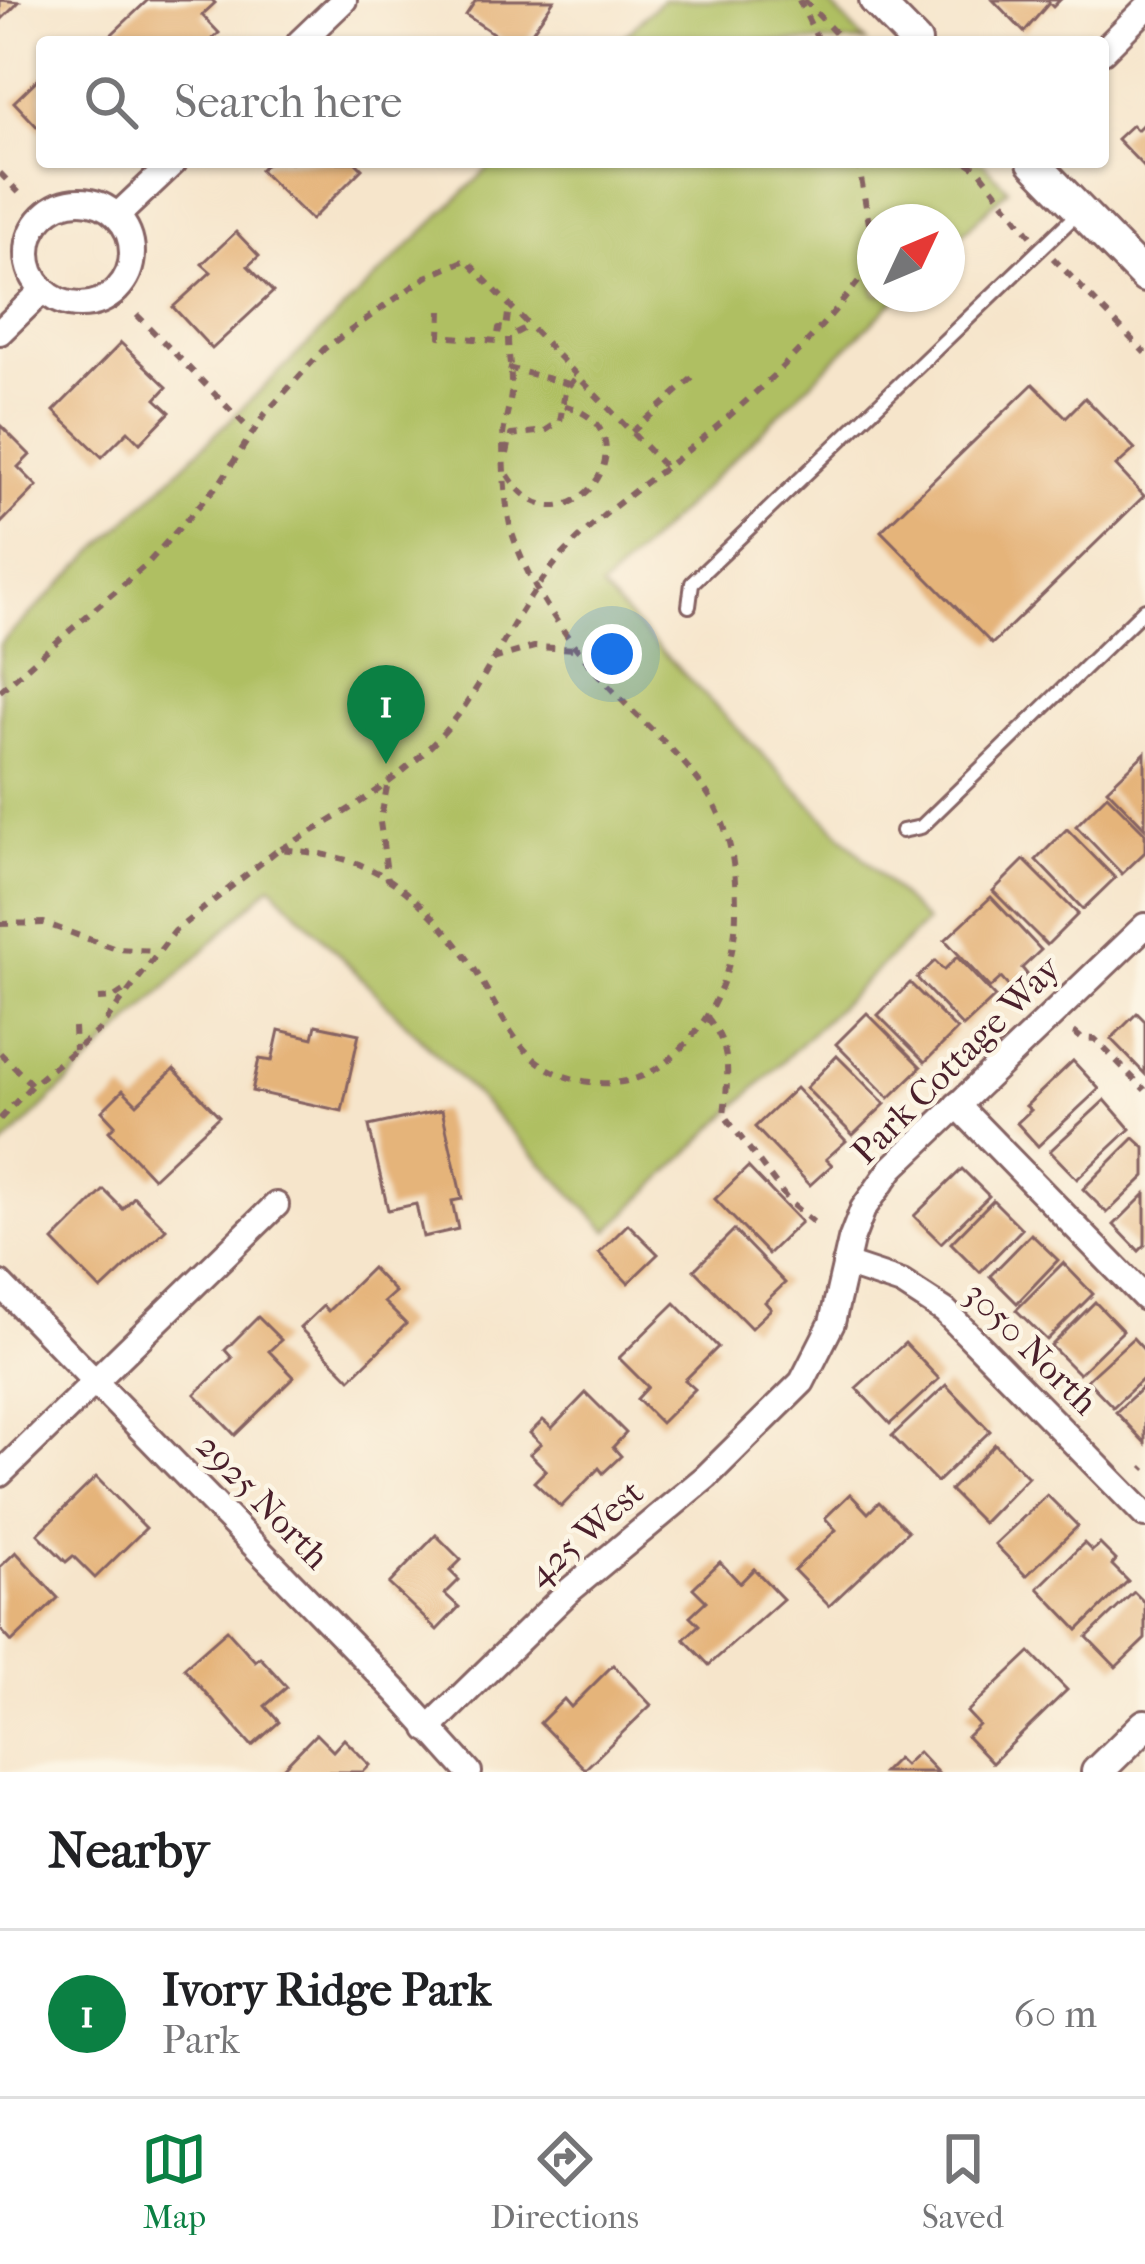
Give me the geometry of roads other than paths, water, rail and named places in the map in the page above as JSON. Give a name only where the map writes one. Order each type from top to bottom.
[{"type":"street","points":[[306,36],[344,0]]},
{"type":"street","points":[[875,0],[910,36]]},
{"type":"street","points":[[1109,45],[1145,9]]},
{"type":"street","points":[[117,216],[167,168]]},
{"type":"street","points":[[1039,168],[1145,278]]},
{"type":"street","points":[[76,201],[105,207],[117,216],[132,250],[128,274],[112,295],[77,306],[43,290],[29,264],[31,235],[38,222],[62,204],[76,201]]},
{"type":"street","points":[[0,332],[43,290]]},
{"type":"street","name":"Park Cottage Way","points":[[790,1393],[824,1344],[856,1224],[876,1188],[1145,926]]},
{"type":"street","points":[[957,1106],[1145,1298]]},
{"type":"street","points":[[0,1474],[276,1205]]},
{"type":"street","name":"3050 North","points":[[845,1264],[902,1282],[945,1311],[1145,1515]]},
{"type":"street","name":"2925 North","points":[[0,1284],[381,1675],[469,1772]]},
{"type":"street","name":"425 West","points":[[428,1729],[570,1590],[706,1478],[790,1393]]},
{"type":"street","points":[[1096,1772],[1145,1725]]},
{"type":"lane","points":[[688,606],[692,583],[1080,211]]},
{"type":"lane","points":[[902,831],[921,826],[1145,609]]},
{"type":"place","name":"Ivory Ridge Park","points":[[386,764]]}]
